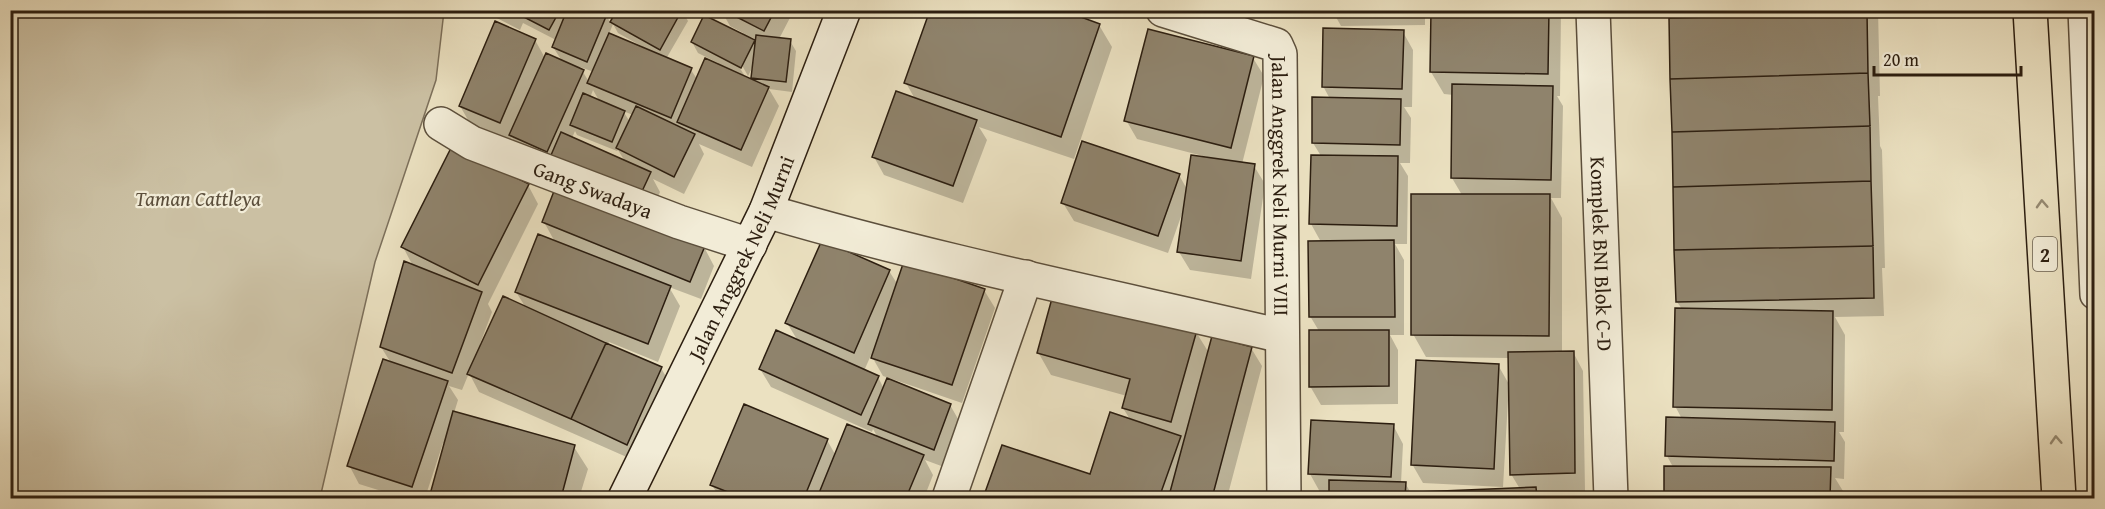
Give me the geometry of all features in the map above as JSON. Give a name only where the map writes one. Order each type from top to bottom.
[{"type":"highway","name":"2","points":[[2030,10],[2059,498]]},
{"type":"street","name":"Jalan Anggrek Neli Murni","points":[[625,498],[766,211],[844,10]]},
{"type":"street","name":"Jalan Anggrek Neli Murni VIII","points":[[1163,10],[1276,45],[1280,54],[1284,498]]},
{"type":"street","name":"Komplek BNI Blok C-D","points":[[1593,10],[1611,498]]},
{"type":"street","name":"Gang Swadaya","points":[[441,124],[472,143],[679,222],[750,245]]},
{"type":"street","points":[[766,211],[1026,277],[1282,336]]},
{"type":"street","points":[[949,498],[1026,277]]},
{"type":"lane","points":[[2082,10],[2094,295]]},
{"type":"green space","name":"Taman Cattleya","points":[[10,11],[444,11],[436,80],[375,262],[320,498],[11,498]]},
{"type":"building","points":[[518,10],[560,10],[549,30],[516,13]]},
{"type":"building","points":[[567,10],[599,10],[607,14],[587,62],[552,47]]},
{"type":"building","points":[[617,10],[682,10],[660,50],[610,22]]},
{"type":"building","points":[[723,10],[775,10],[764,31]]},
{"type":"building","points":[[930,10],[1062,10],[1100,24],[1061,137],[904,83]]},
{"type":"building","points":[[1431,10],[1549,10],[1548,74],[1430,72]]},
{"type":"building","points":[[1668,10],[1867,10],[1867,13],[1669,18]]},
{"type":"building","points":[[1867,13],[1868,73],[1670,79],[1669,18]]},
{"type":"building","points":[[704,15],[755,40],[741,68],[691,42]]},
{"type":"building","points":[[495,21],[536,39],[500,123],[459,106]]},
{"type":"building","points":[[1323,28],[1404,30],[1402,89],[1322,87]]},
{"type":"building","points":[[1148,29],[1254,56],[1231,148],[1124,121]]},
{"type":"building","points":[[609,33],[692,68],[671,118],[587,83]]},
{"type":"building","points":[[756,35],[791,39],[786,82],[751,78]]},
{"type":"building","points":[[546,53],[584,70],[547,152],[509,135]]},
{"type":"building","points":[[705,58],[769,87],[741,150],[677,122]]},
{"type":"building","points":[[1868,73],[1870,126],[1672,132],[1670,79]]},
{"type":"building","points":[[1452,84],[1553,86],[1551,180],[1451,178]]},
{"type":"building","points":[[896,91],[977,120],[953,186],[872,157]]},
{"type":"building","points":[[583,93],[625,111],[612,142],[570,125]]},
{"type":"building","points":[[1312,97],[1401,99],[1400,145],[1312,143]]},
{"type":"building","points":[[636,106],[695,134],[674,177],[616,148]]},
{"type":"building","points":[[1870,126],[1871,181],[1673,187],[1672,132]]},
{"type":"building","points":[[561,132],[651,172],[637,202],[548,162]]},
{"type":"building","points":[[1082,141],[1180,174],[1158,236],[1061,203]]},
{"type":"building","points":[[452,146],[529,184],[478,285],[401,247]]},
{"type":"building","points":[[1191,155],[1255,164],[1241,261],[1177,252]]},
{"type":"building","points":[[1311,155],[1398,156],[1397,226],[1309,224]]},
{"type":"building","points":[[1871,181],[1873,246],[1674,250],[1673,187]]},
{"type":"building","points":[[556,186],[705,246],[690,282],[542,222]]},
{"type":"building","points":[[1411,194],[1550,194],[1549,336],[1411,335]]},
{"type":"building","points":[[538,234],[671,286],[648,344],[515,292]]},
{"type":"building","points":[[822,240],[890,270],[854,353],[785,323]]},
{"type":"building","points":[[1394,240],[1395,317],[1309,317],[1308,241]]},
{"type":"building","points":[[1873,246],[1874,298],[1676,302],[1674,250]]},
{"type":"building","points":[[404,261],[482,292],[452,373],[380,347]]},
{"type":"building","points":[[904,261],[985,289],[952,385],[871,358]]},
{"type":"building","points":[[1054,291],[1197,330],[1171,422],[1122,408],[1130,379],[1037,353]]},
{"type":"building","points":[[503,296],[606,343],[571,419],[467,374]]},
{"type":"building","points":[[1675,308],[1833,311],[1832,410],[1673,407]]},
{"type":"building","points":[[776,330],[879,376],[861,415],[759,369]]},
{"type":"building","points":[[1309,330],[1389,330],[1389,386],[1309,387]]},
{"type":"building","points":[[1212,336],[1252,347],[1212,498],[1193,498],[1170,492]]},
{"type":"building","points":[[606,343],[662,367],[627,445],[571,419]]},
{"type":"building","points":[[1574,351],[1575,473],[1510,475],[1508,352]]},
{"type":"building","points":[[383,359],[448,381],[412,487],[347,466]]},
{"type":"building","points":[[1416,360],[1499,364],[1494,469],[1411,465]]},
{"type":"building","points":[[887,378],[951,404],[934,450],[868,424]]},
{"type":"building","points":[[744,404],[828,439],[804,498],[743,498],[710,485]]},
{"type":"building","points":[[453,411],[575,445],[561,498],[429,498]]},
{"type":"building","points":[[1110,412],[1181,436],[1159,498],[983,498],[1002,445],[1090,474]]},
{"type":"building","points":[[1666,417],[1835,422],[1834,461],[1665,456]]},
{"type":"building","points":[[1311,420],[1394,424],[1391,477],[1308,474]]},
{"type":"building","points":[[847,424],[924,455],[906,498],[817,498]]},
{"type":"building","points":[[1664,466],[1831,467],[1830,498],[1664,498]]},
{"type":"building","points":[[1329,480],[1406,482],[1405,498],[1329,498]]},
{"type":"building","points":[[1536,487],[1537,498],[1419,498],[1418,492]]}]
